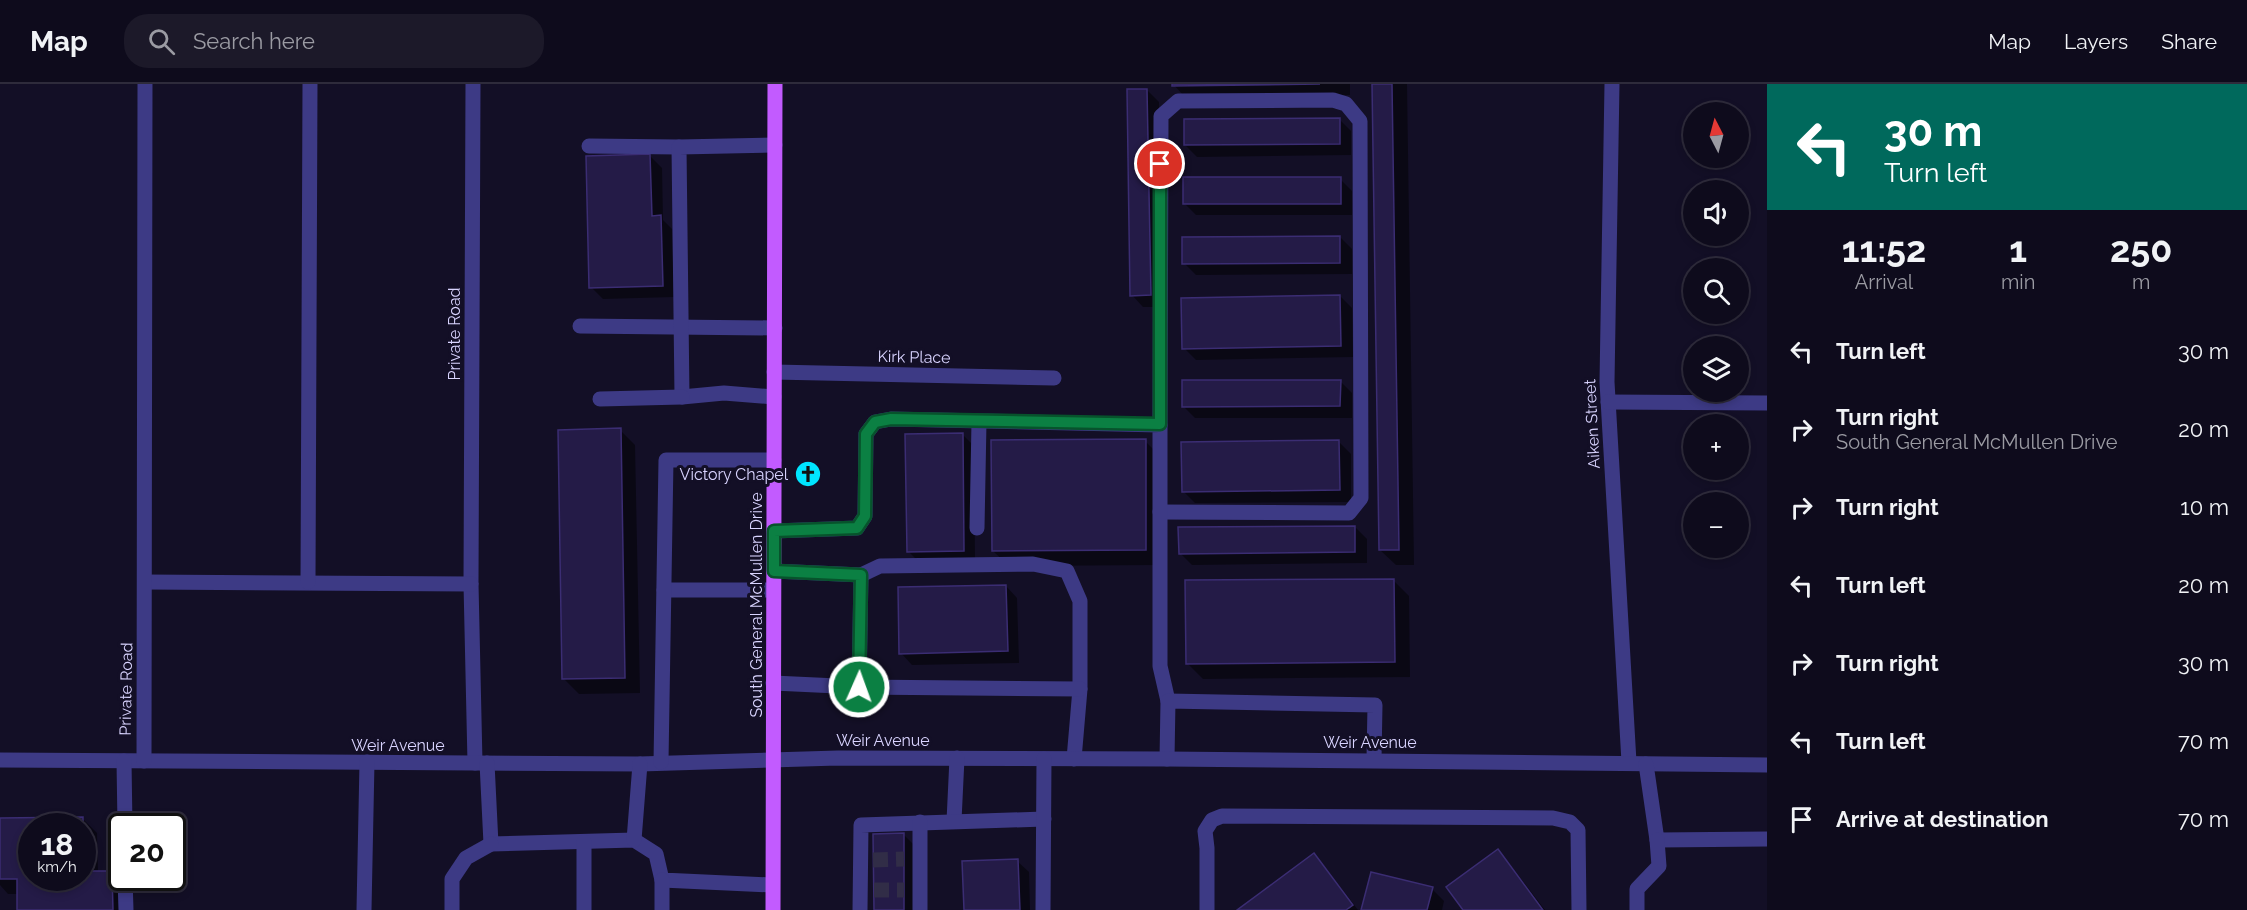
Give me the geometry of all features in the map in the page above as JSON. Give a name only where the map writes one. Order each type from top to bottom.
[{"type":"main road","name":"South General McMullen Drive","points":[[772,910],[775,84]]},
{"type":"street","name":"Private Road","points":[[144,761],[145,84]]},
{"type":"street","points":[[308,582],[310,84]]},
{"type":"street","name":"Private Road","points":[[473,84],[471,584],[481,763],[491,844]]},
{"type":"street","name":"Aiken Street","points":[[1612,84],[1607,382],[1629,762]]},
{"type":"street","points":[[1160,512],[1349,513],[1360,498],[1360,121],[1346,104],[1333,100],[1178,101],[1161,116],[1160,424],[1160,512],[1161,666],[1168,701],[1167,759]]},
{"type":"street","points":[[589,146],[775,145]]},
{"type":"street","points":[[679,147],[682,398]]},
{"type":"street","points":[[580,326],[775,328]]},
{"type":"street","name":"Kirk Place","points":[[774,372],[1054,378]]},
{"type":"street","points":[[600,399],[682,398],[723,393],[774,397]]},
{"type":"street","points":[[1608,402],[1767,403]]},
{"type":"street","points":[[774,531],[857,528],[865,516],[866,434],[875,422],[891,419],[1160,424]]},
{"type":"street","points":[[977,528],[979,422]]},
{"type":"street","points":[[661,762],[666,460],[774,460]]},
{"type":"street","points":[[774,571],[861,575],[880,566],[1034,564],[1067,572],[1080,601],[1080,689],[1074,759]]},
{"type":"street","points":[[859,687],[861,575]]},
{"type":"street","points":[[145,582],[471,584]]},
{"type":"street","points":[[664,590],[773,590]]},
{"type":"street","points":[[773,683],[859,687],[1080,689]]},
{"type":"street","points":[[1168,701],[1375,705],[1374,759]]},
{"type":"street","points":[[954,821],[957,758]]},
{"type":"street","name":"Weir Avenue","points":[[0,760],[640,764],[774,759],[1374,759],[1767,765]]},
{"type":"street","points":[[1043,910],[1044,759]]},
{"type":"street","points":[[124,761],[124,813]]},
{"type":"street","points":[[364,910],[366,762]]},
{"type":"street","points":[[634,840],[640,764]]},
{"type":"street","points":[[1636,910],[1637,889],[1659,866],[1646,764]]},
{"type":"street","points":[[1207,910],[1205,831],[1212,820],[1222,816],[1553,818],[1570,822],[1578,830],[1579,910]]},
{"type":"street","points":[[860,910],[867,890],[867,860],[861,825],[1044,819]]},
{"type":"street","points":[[920,822],[920,910]]},
{"type":"street","points":[[1657,840],[1767,839]]},
{"type":"street","points":[[452,910],[452,879],[466,858],[491,844],[634,840],[656,855],[662,880],[662,910]]},
{"type":"street","points":[[584,842],[584,910]]},
{"type":"street","points":[[904,859],[920,859]]},
{"type":"street","points":[[662,880],[772,885]]},
{"type":"street","points":[[904,890],[920,889]]},
{"type":"street","points":[[125,891],[126,910]]},
{"type":"building","points":[[1172,84],[1320,84],[1172,86]]},
{"type":"building","points":[[1372,84],[1392,84],[1399,550],[1379,550]]},
{"type":"building","points":[[1127,89],[1147,89],[1151,295],[1130,296]]},
{"type":"building","points":[[1340,118],[1340,144],[1184,145],[1184,119]]},
{"type":"building","points":[[650,154],[652,216],[661,215],[663,286],[589,288],[586,156]]},
{"type":"building","points":[[1183,177],[1341,177],[1341,204],[1183,204]]},
{"type":"building","points":[[1340,236],[1340,263],[1182,264],[1182,237]]},
{"type":"building","points":[[1340,295],[1341,346],[1182,349],[1181,298]]},
{"type":"building","points":[[1182,380],[1341,380],[1340,406],[1182,407]]},
{"type":"building","points":[[621,428],[625,678],[562,679],[558,430]]},
{"type":"building","points":[[963,433],[964,551],[907,552],[905,434]]},
{"type":"building","points":[[1146,439],[1146,550],[992,551],[991,440]]},
{"type":"building","points":[[1339,440],[1340,490],[1182,492],[1181,442]]},
{"type":"building","points":[[1355,526],[1355,552],[1179,554],[1178,527]]},
{"type":"building","points":[[1394,579],[1395,662],[1186,664],[1185,580]]},
{"type":"building","points":[[1006,585],[1008,651],[899,654],[898,587]]},
{"type":"building","points":[[0,818],[18,818],[18,891],[96,891],[96,871],[108,871],[108,891],[113,891],[113,910],[17,910],[17,879],[0,879]]},
{"type":"building","points":[[904,833],[904,910],[874,910],[873,834]]},
{"type":"building","points":[[1498,849],[1543,910],[1463,910],[1446,887]]},
{"type":"building","points":[[1314,853],[1353,905],[1346,910],[1237,910]]},
{"type":"building","points":[[1018,859],[1020,910],[964,910],[962,861]]},
{"type":"building","points":[[1371,872],[1433,887],[1427,910],[1361,910]]},
{"type":"tunnel","points":[[873,860],[904,859]]},
{"type":"tunnel","points":[[874,890],[904,890]]},
{"type":"place","name":"Victory Chapel","points":[[808,474]]},
{"type":"route","points":[[859,687],[861,575],[774,571],[774,531],[857,528],[865,516],[866,434],[875,422],[891,419],[1160,424],[1160,164]]}]
